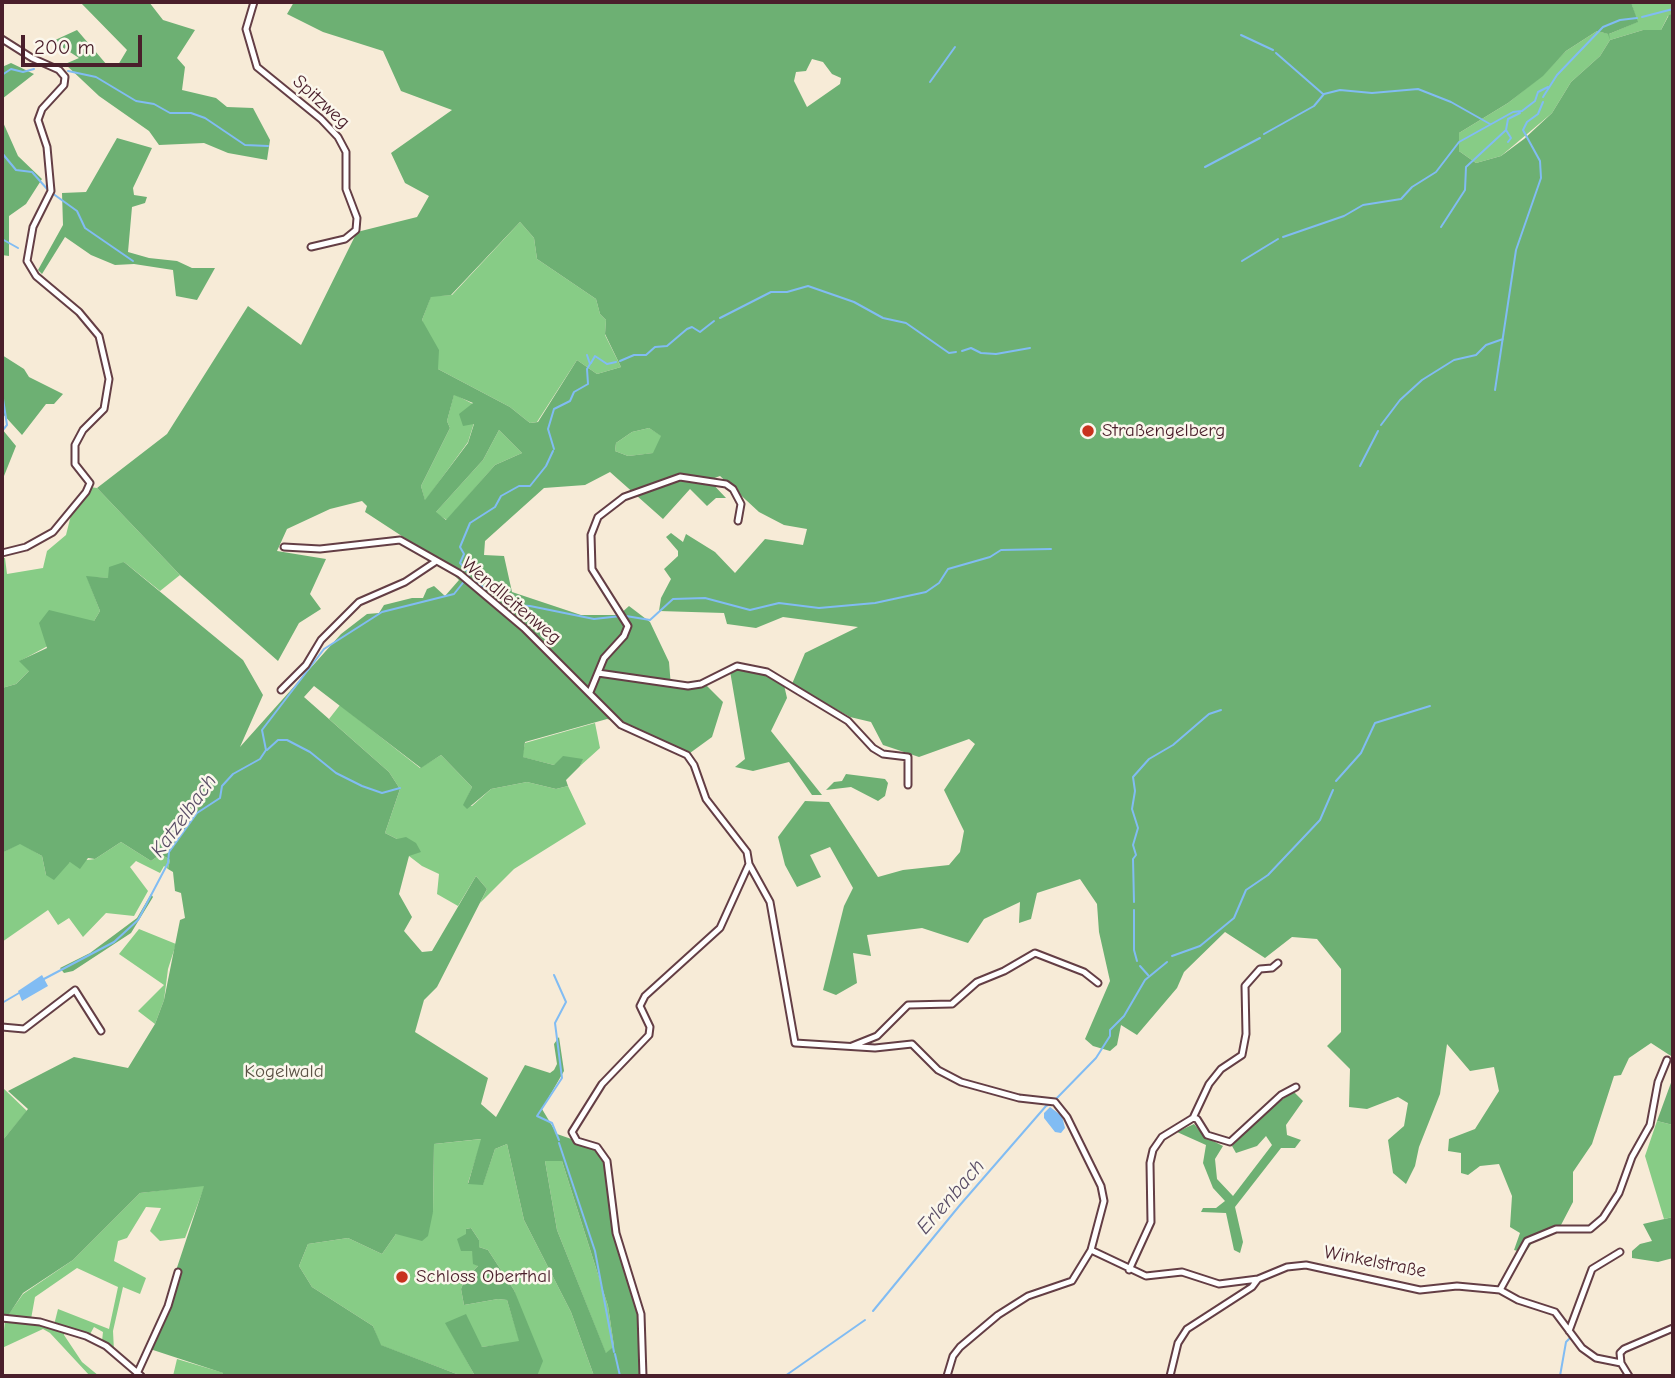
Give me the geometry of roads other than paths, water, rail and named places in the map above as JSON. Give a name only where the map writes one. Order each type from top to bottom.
[{"type":"street","name":"Spitzweg","points":[[254,2],[248,13],[246,34],[257,66],[321,119],[338,137],[346,152],[346,185],[357,218],[356,230],[345,239],[311,247]]},
{"type":"street","points":[[2,39],[32,58],[59,70],[65,76],[64,85],[41,109],[38,120],[47,146],[51,191],[33,227],[27,261],[33,273],[94,328],[101,341],[108,379],[104,409],[83,430],[75,446],[75,464],[90,483],[86,492],[53,533],[26,547],[2,553]]},
{"type":"street","points":[[590,692],[604,658],[624,636],[628,626],[596,578],[590,559],[594,525],[604,510],[624,497],[642,493],[668,480],[695,478],[726,484],[733,489],[741,504],[738,521]]},
{"type":"street","points":[[284,547],[320,549],[343,544],[369,545],[393,539],[405,542],[435,562]]},
{"type":"street","name":"Wendlleitenweg","points":[[281,690],[306,665],[321,640],[359,602],[405,582],[435,562],[466,579],[524,628],[626,728],[688,755],[694,765],[702,793],[743,845],[749,864],[771,902],[793,1041],[802,1046],[852,1046]]},
{"type":"street","points":[[598,673],[688,686],[701,684],[737,666],[767,672],[848,721],[873,748],[883,754],[908,757],[908,785]]},
{"type":"street","points":[[643,1376],[641,1314],[615,1233],[607,1161],[597,1147],[577,1141],[572,1132],[602,1084],[649,1035],[650,1027],[641,1012],[641,1001],[720,928],[749,864]]},
{"type":"street","points":[[852,1046],[877,1036],[908,1005],[952,1004],[977,982],[1004,971],[1035,953],[1084,972],[1098,983]]},
{"type":"street","points":[[1129,1270],[1152,1222],[1150,1163],[1153,1150],[1162,1138],[1193,1118],[1209,1084],[1222,1069],[1242,1055],[1246,1034],[1245,986],[1260,969],[1272,968],[1279,963]]},
{"type":"street","points":[[2,1027],[24,1029],[75,990],[102,1031]]},
{"type":"street","points":[[852,1046],[874,1048],[912,1044],[938,1070],[961,1082],[1019,1098],[1049,1099],[1059,1105],[1103,1194],[1101,1217],[1091,1250],[1067,1285],[1016,1304],[960,1347],[950,1362],[947,1376]]},
{"type":"street","points":[[1500,1290],[1527,1241],[1556,1229],[1590,1229],[1603,1218],[1619,1193],[1632,1157],[1650,1125],[1658,1082],[1667,1060]]},
{"type":"street","points":[[1193,1118],[1197,1119],[1207,1135],[1230,1142],[1281,1096],[1296,1087]]},
{"type":"street","points":[[1091,1250],[1146,1276],[1182,1272],[1219,1284],[1258,1279]]},
{"type":"street","points":[[1569,1331],[1592,1269],[1620,1252]]},
{"type":"street","name":"Winkelstraße","points":[[1170,1376],[1178,1343],[1187,1329],[1252,1287],[1258,1279],[1287,1267],[1306,1265],[1420,1290],[1457,1286],[1500,1290],[1518,1300],[1555,1312],[1569,1331],[1596,1358],[1621,1363]]},
{"type":"street","points":[[2,1318],[40,1322],[86,1336],[106,1346],[138,1375],[167,1307],[178,1272]]},
{"type":"street","points":[[1629,1376],[1621,1363],[1620,1353],[1673,1328]]},
{"type":"water","points":[[42,975],[48,986],[22,1001],[18,991]]},
{"type":"water","points":[[1050,1107],[1062,1116],[1065,1128],[1061,1133],[1055,1132],[1044,1118],[1044,1113]]},
{"type":"waterway","points":[[1642,17],[1673,9]]},
{"type":"waterway","points":[[1543,97],[1557,75],[1603,27],[1620,20],[1637,18]]},
{"type":"waterway","points":[[1241,35],[1273,50]]},
{"type":"waterway","name":"Katzelbach","points":[[930,82],[955,47]]},
{"type":"waterway","points":[[1276,53],[1323,94]]},
{"type":"waterway","points":[[2,75],[11,69],[23,72],[34,69]]},
{"type":"waterway","points":[[68,71],[96,77],[136,101],[154,104],[170,113],[191,113],[205,118],[245,145],[268,146]]},
{"type":"waterway","points":[[1283,237],[1344,216],[1363,205],[1401,199],[1412,187],[1436,172],[1459,142],[1513,112],[1522,111],[1535,101],[1538,92],[1548,87]]},
{"type":"waterway","points":[[1264,134],[1314,106],[1324,94],[1340,90],[1372,93],[1418,89],[1451,102],[1490,124]]},
{"type":"waterway","points":[[1495,390],[1516,250],[1541,178],[1540,161],[1523,130],[1527,122],[1538,114],[1543,102]]},
{"type":"waterway","points":[[1441,227],[1465,190],[1466,167],[1506,130],[1508,119],[1520,113]]},
{"type":"waterway","points":[[1506,130],[1511,138],[1508,142]]},
{"type":"waterway","points":[[1205,167],[1260,138]]},
{"type":"waterway","points":[[2,153],[16,170],[32,172],[48,190]]},
{"type":"waterway","points":[[52,193],[77,211],[85,228],[133,261]]},
{"type":"waterway","points":[[2,239],[18,248]]},
{"type":"waterway","points":[[1242,261],[1278,239]]},
{"type":"waterway","points":[[720,318],[771,292],[787,292],[808,286],[854,302],[883,318],[906,323],[949,353],[956,352]]},
{"type":"waterway","points":[[620,361],[634,355],[646,355],[655,347],[667,346],[687,329],[692,327],[700,332],[714,321]]},
{"type":"waterway","points":[[1381,425],[1400,400],[1422,380],[1454,360],[1476,355],[1486,345],[1503,339]]},
{"type":"waterway","points":[[962,351],[971,348],[981,353],[996,354],[1030,348]]},
{"type":"waterway","name":"Katzelbach","points":[[554,449],[548,429],[554,409],[570,401],[574,392],[588,384],[587,369],[590,364],[587,355]]},
{"type":"waterway","points":[[591,363],[595,356],[607,364],[616,362]]},
{"type":"waterway","points":[[2,392],[7,425],[2,431]]},
{"type":"waterway","points":[[1360,466],[1378,431]]},
{"type":"waterway","name":"Katzelbach","points":[[42,980],[114,942],[138,920],[168,863],[169,852],[197,813],[220,798],[222,786],[233,774],[260,759],[266,750],[262,730],[324,649],[382,612],[454,594],[470,574],[460,563],[464,554],[460,547],[470,523],[495,507],[501,496],[519,486],[530,486],[546,466],[553,451]]},
{"type":"waterway","points":[[626,616],[650,620],[673,599],[705,598],[750,610],[779,603],[819,608],[875,603],[926,592],[939,583],[948,569],[990,557],[1001,550],[1051,549]]},
{"type":"waterway","points":[[469,578],[513,605],[594,619],[621,616]]},
{"type":"waterway","name":"Erlenbach","points":[[1336,781],[1361,753],[1375,723],[1430,706]]},
{"type":"waterway","points":[[1134,902],[1133,859],[1136,855],[1133,845],[1138,828],[1132,809],[1135,791],[1133,777],[1149,759],[1173,745],[1209,714],[1221,710]]},
{"type":"waterway","points":[[267,750],[278,740],[287,740],[310,752],[336,773],[362,786],[382,793],[400,788]]},
{"type":"waterway","name":"Erlenbach","points":[[1172,956],[1200,946],[1234,918],[1246,890],[1268,875],[1320,820],[1333,790]]},
{"type":"waterway","points":[[1134,910],[1134,950],[1137,961]]},
{"type":"waterway","name":"Erlenbach","points":[[1055,1100],[1096,1058],[1110,1036],[1110,1030],[1124,1016],[1145,980],[1167,962]]},
{"type":"waterway","points":[[1140,966],[1148,975]]},
{"type":"waterway","points":[[554,975],[566,1002],[555,1023],[562,1078],[537,1116],[552,1123],[559,1140]]},
{"type":"waterway","name":"Katzelbach","points":[[2,1003],[19,993]]},
{"type":"waterway","name":"Erlenbach","points":[[873,1311],[960,1205],[1046,1106],[1052,1103]]},
{"type":"waterway","points":[[559,1143],[595,1251],[614,1352]]},
{"type":"waterway","name":"Erlenbach","points":[[785,1376],[865,1320]]},
{"type":"waterway","points":[[1560,1376],[1566,1342],[1571,1337]]},
{"type":"waterway","points":[[615,1354],[620,1376]]},
{"type":"place","name":"Straßengelberg","points":[[1088,431]]},
{"type":"place","name":"Schloss Oberthal","points":[[402,1277]]},
{"type":"park label","name":"Kogelwald","points":[[284,1072]]}]
